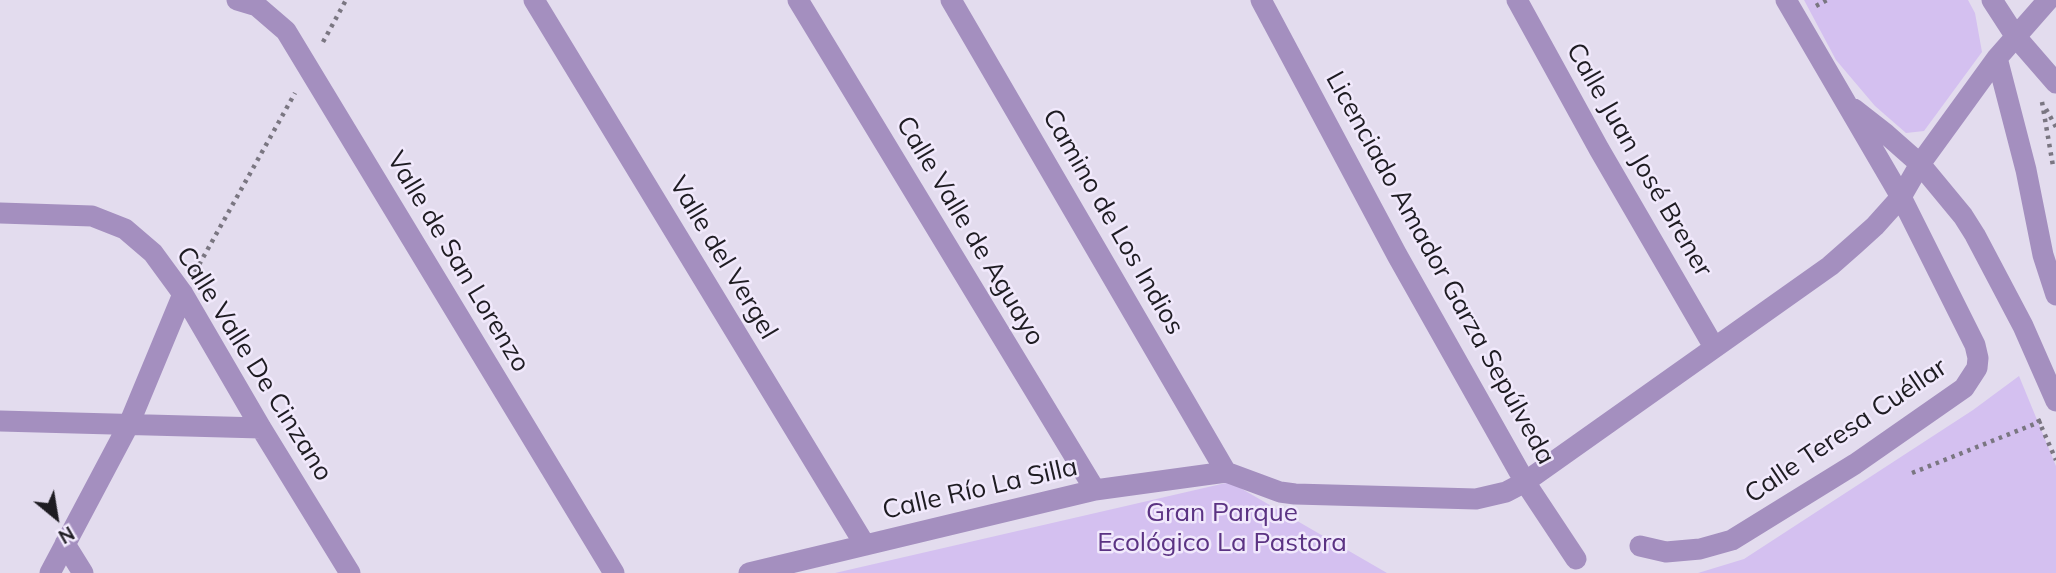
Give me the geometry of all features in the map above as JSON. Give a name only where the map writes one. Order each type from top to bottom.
[{"type":"street","name":"Valle de San Lorenzo","points":[[237,0],[257,6],[286,31],[614,573]]},
{"type":"street","name":"Valle del Vergel","points":[[534,0],[865,545]]},
{"type":"street","name":"Calle Valle de Aguayo","points":[[798,0],[1095,490]]},
{"type":"street","name":"Camino de Los Indios","points":[[951,0],[1226,472]]},
{"type":"street","name":"Licenciado Amador Garza Sepúlveda","points":[[1261,0],[1397,255],[1525,482],[1576,559]]},
{"type":"street","name":"Calle Juan José Brener","points":[[1517,0],[1599,149],[1714,346]]},
{"type":"street","name":"Calle Teresa Cuéllar","points":[[1640,546],[1666,552],[1700,549],[1732,540],[1855,464],[1964,388],[1977,368],[1975,345],[1901,197],[1787,0]]},
{"type":"street","points":[[1992,0],[2016,37],[2056,83]]},
{"type":"street","points":[[1226,472],[1280,492],[1295,494],[1476,499],[1506,492],[1525,482],[1830,265],[1875,226],[1901,197],[1920,164],[1997,58],[2048,0]]},
{"type":"street","points":[[1997,58],[2026,170],[2043,255],[2056,295]]},
{"type":"street","points":[[1844,102],[1920,164],[1963,216],[2023,326],[2056,401]]},
{"type":"street","name":"Calle Valle De Cinzano","points":[[0,213],[92,216],[125,229],[153,253],[183,294],[350,573]]},
{"type":"street","points":[[50,573],[129,424],[183,294]]},
{"type":"street","points":[[0,421],[261,428]]},
{"type":"street","name":"Calle Río La Silla","points":[[749,573],[1095,490],[1226,472]]},
{"type":"street","points":[[65,544],[83,573]]},
{"type":"path","points":[[183,294],[346,0]]},
{"type":"path","points":[[2043,105],[2056,127]]},
{"type":"path","points":[[1912,473],[2043,420]]},
{"type":"green space","points":[[1804,0],[1968,0],[1975,13],[1982,52],[1924,131],[1906,133],[1875,106],[1836,60]]},
{"type":"green space","points":[[2019,376],[2056,466],[2056,573],[1698,573],[1744,559],[1973,410]]},
{"type":"green space","name":"Gran Parque Ecológico La Pastora","points":[[1230,482],[1387,573],[835,573]]}]
